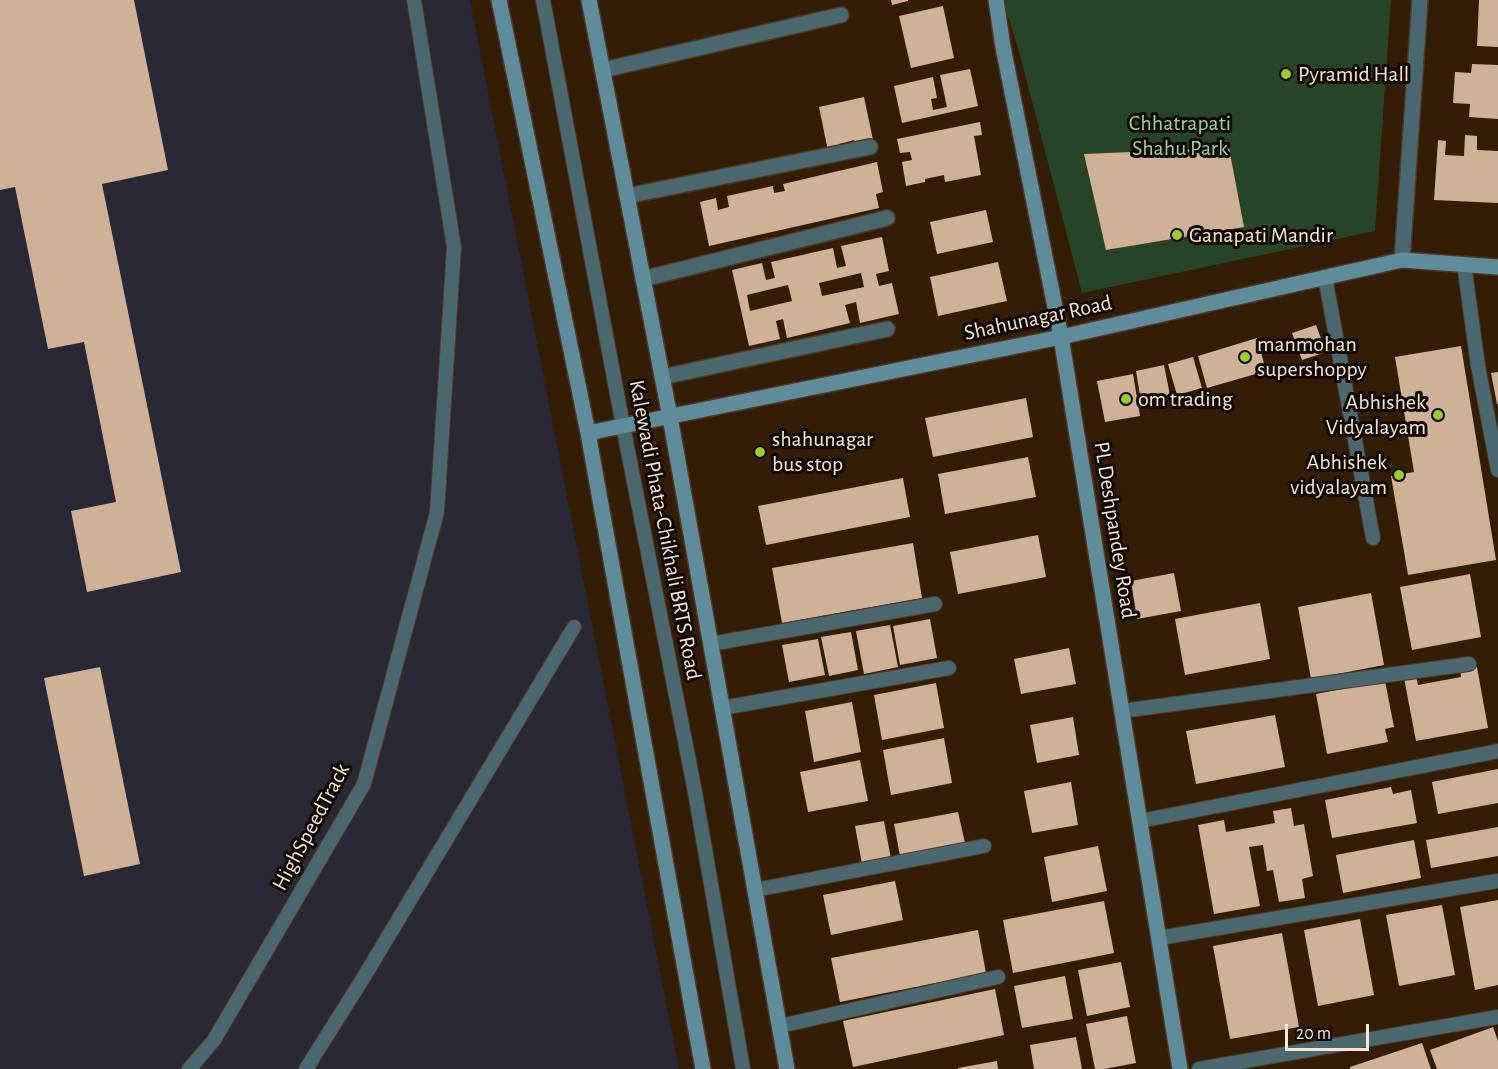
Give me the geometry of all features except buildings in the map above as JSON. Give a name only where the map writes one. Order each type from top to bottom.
[{"type":"main road","points":[[499,0],[588,433],[703,1069]]},
{"type":"main road","points":[[589,0],[670,417],[787,1069]]},
{"type":"main road","name":"PL Deshpandey Road","points":[[996,0],[1003,47],[1061,337],[1180,1069]]},
{"type":"main road","name":"Shahunagar Road","points":[[588,433],[1061,337],[1402,260],[1498,267]]},
{"type":"street","points":[[1402,260],[1420,0]]},
{"type":"street","points":[[603,70],[841,15]]},
{"type":"street","points":[[627,196],[870,147]]},
{"type":"street","points":[[643,279],[887,218]]},
{"type":"street","points":[[662,377],[887,329]]},
{"type":"lane","name":"HighSpeedTrack","points":[[189,1069],[214,1041],[364,784],[437,512],[454,247],[414,0]]},
{"type":"lane","name":"Kalewadi Phata-Chikhali BRTS Road","points":[[543,0],[694,792],[743,1069]]},
{"type":"lane","points":[[1464,264],[1479,366],[1498,470]]},
{"type":"lane","points":[[1325,277],[1374,538]]},
{"type":"lane","points":[[711,644],[935,604]]},
{"type":"lane","points":[[306,1069],[362,981],[574,627]]},
{"type":"lane","points":[[1122,711],[1469,664]]},
{"type":"lane","points":[[722,708],[949,668]]},
{"type":"lane","points":[[1140,821],[1498,752]]},
{"type":"lane","points":[[755,890],[984,846]]},
{"type":"lane","points":[[1159,938],[1498,881]]},
{"type":"lane","points":[[780,1026],[998,977]]},
{"type":"lane","points":[[1200,1069],[1498,1017]]},
{"type":"shaded area","points":[[0,0],[470,0],[679,1069],[0,1069]]},
{"type":"green space","name":"Chhatrapati Shahu Park","points":[[1003,0],[1391,0],[1375,231],[1082,293],[1020,55]]},
{"type":"place","name":"Pyramid Hall","points":[[1286,74]]},
{"type":"place","name":"Ganapati Mandir","points":[[1177,235]]},
{"type":"place","name":"manmohan supershoppy","points":[[1245,357]]},
{"type":"place","name":"om trading","points":[[1126,399]]},
{"type":"place","name":"Abhishek Vidyalayam","points":[[1438,415]]},
{"type":"place","name":"shahunagar bus stop","points":[[760,452]]},
{"type":"place","name":"Abhishek vidyalayam","points":[[1399,475]]}]
